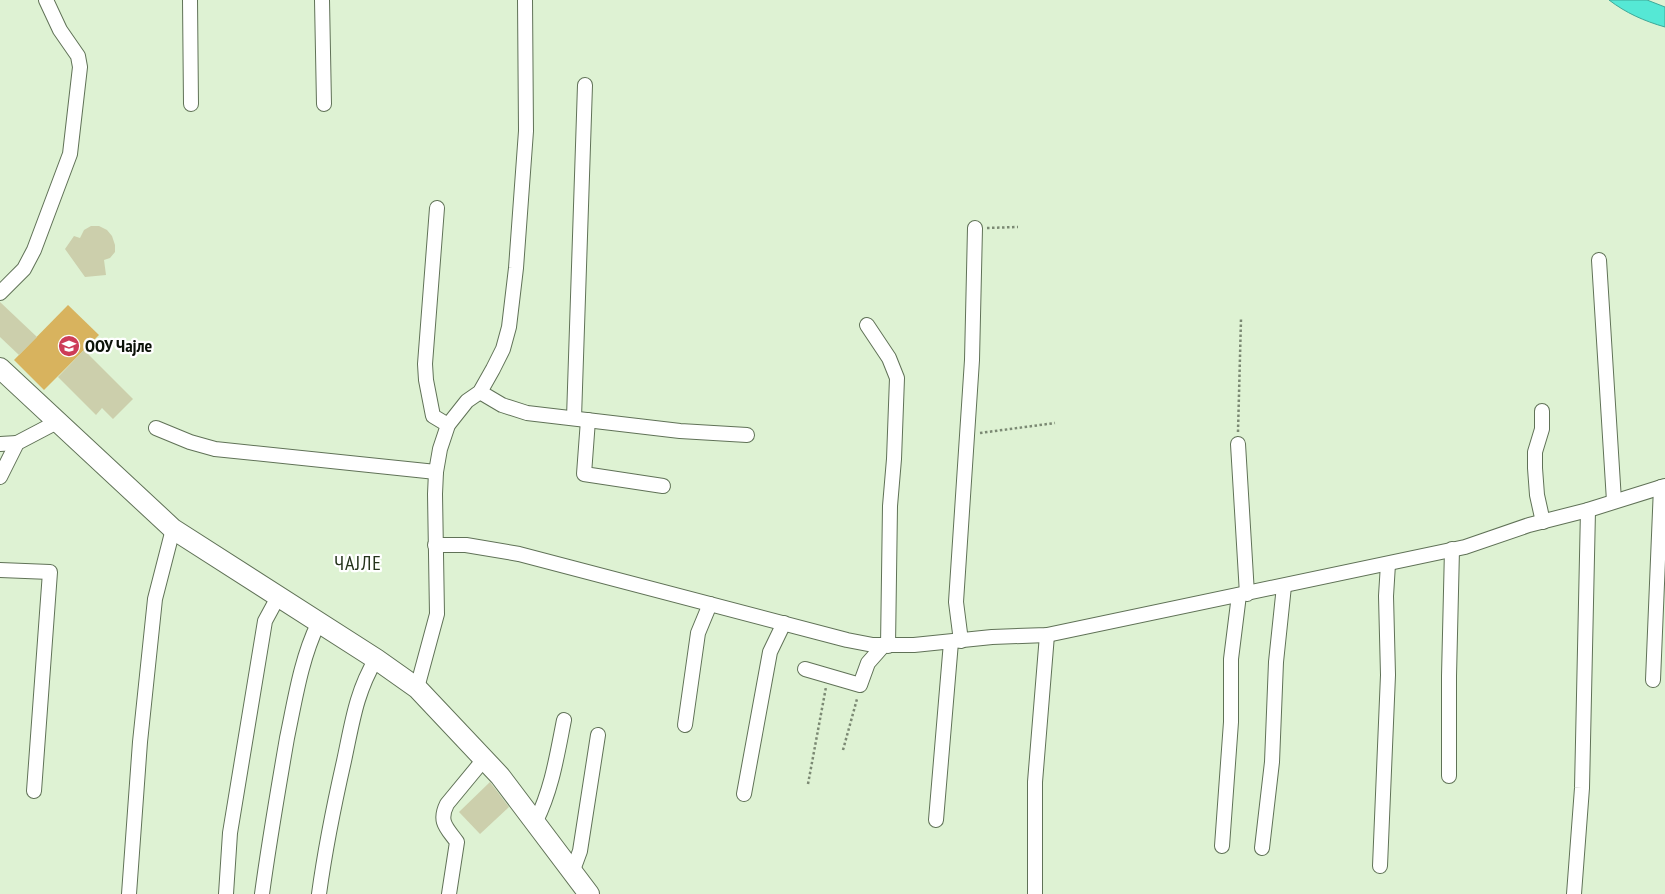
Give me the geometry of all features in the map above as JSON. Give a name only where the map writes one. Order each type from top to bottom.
[{"type":"main road","points":[[0,368],[173,530],[417,688],[485,758],[536,821],[589,894]]},
{"type":"street","points":[[0,293],[24,269],[34,250],[70,154],[80,67],[78,56],[60,30],[46,0]]},
{"type":"street","points":[[190,0],[191,104]]},
{"type":"street","points":[[322,0],[324,104]]},
{"type":"street","points":[[417,688],[437,614],[435,545],[436,472],[440,449],[448,425],[468,401],[480,392],[494,369],[503,350],[508,327],[516,268],[526,131],[525,0]]},
{"type":"street","points":[[585,85],[582,419],[584,474],[663,486]]},
{"type":"street","points":[[437,208],[425,364],[433,416],[448,425]]},
{"type":"street","points":[[936,820],[956,641],[956,602],[972,360],[975,228]]},
{"type":"street","points":[[1599,260],[1614,501]]},
{"type":"street","points":[[806,669],[860,685],[868,663],[886,646],[890,506],[897,378],[889,358],[867,326]]},
{"type":"street","points":[[480,392],[514,410],[680,431],[748,435]]},
{"type":"street","points":[[1542,411],[1542,429],[1536,452],[1535,468],[1537,495],[1543,522]]},
{"type":"street","points":[[0,444],[16,443],[57,422]]},
{"type":"street","points":[[156,428],[190,442],[215,448],[436,472]]},
{"type":"street","points":[[0,477],[16,443]]},
{"type":"street","points":[[1222,846],[1231,722],[1231,659],[1243,595],[1238,444]]},
{"type":"street","points":[[435,545],[466,545],[528,556],[847,640],[886,646],[992,637],[1047,635],[1243,595],[1452,549],[1588,510],[1663,486],[1653,680]]},
{"type":"street","points":[[1574,894],[1582,788],[1588,510]]},
{"type":"street","points":[[129,894],[140,742],[155,599],[173,530]]},
{"type":"street","points":[[1449,776],[1452,549]]},
{"type":"street","points":[[1380,866],[1388,675],[1386,596],[1388,564]]},
{"type":"street","points":[[0,570],[50,572],[34,791]]},
{"type":"street","points":[[1262,848],[1272,762],[1276,662],[1284,586]]},
{"type":"street","points":[[226,894],[230,833],[263,631],[265,621],[278,597]]},
{"type":"street","points":[[684,725],[698,633],[710,604]]},
{"type":"street","points":[[744,794],[770,652],[784,623]]},
{"type":"street","points":[[262,894],[271,828],[295,696],[311,638],[318,624]]},
{"type":"street","points":[[1034,894],[1035,782],[1047,635]]},
{"type":"street","points":[[319,894],[357,700],[365,678],[376,660]]},
{"type":"street","points":[[536,821],[553,775],[564,720]]},
{"type":"street","points":[[572,870],[580,851],[598,735]]},
{"type":"street","points":[[449,894],[458,842],[443,822],[443,812],[447,804],[485,758]]},
{"type":"path","points":[[975,228],[1018,227]]},
{"type":"path","points":[[1238,444],[1241,319]]},
{"type":"path","points":[[967,435],[1055,423]]},
{"type":"path","points":[[808,784],[828,676]]},
{"type":"path","points":[[844,750],[860,685]]},
{"type":"shaded area","points":[[68,305],[99,335],[44,390],[14,360]]},
{"type":"water","points":[[1609,0],[1647,0],[1665,7],[1665,27],[1636,16]]},
{"type":"building","points":[[91,226],[99,226],[107,230],[112,236],[115,252],[110,258],[104,260],[106,275],[85,277],[65,249],[74,236],[80,238],[84,230]]},
{"type":"building","points":[[0,302],[37,337],[19,355],[0,337]]},
{"type":"building","points":[[84,350],[133,399],[113,419],[102,408],[96,415],[58,377]]},
{"type":"building","points":[[490,782],[509,807],[480,834],[459,812]]},
{"type":"place","name":"ООУ Чајле","points":[[69,346]]},
{"type":"district","name":"ЧАЈЛЕ","points":[[358,563]]}]
